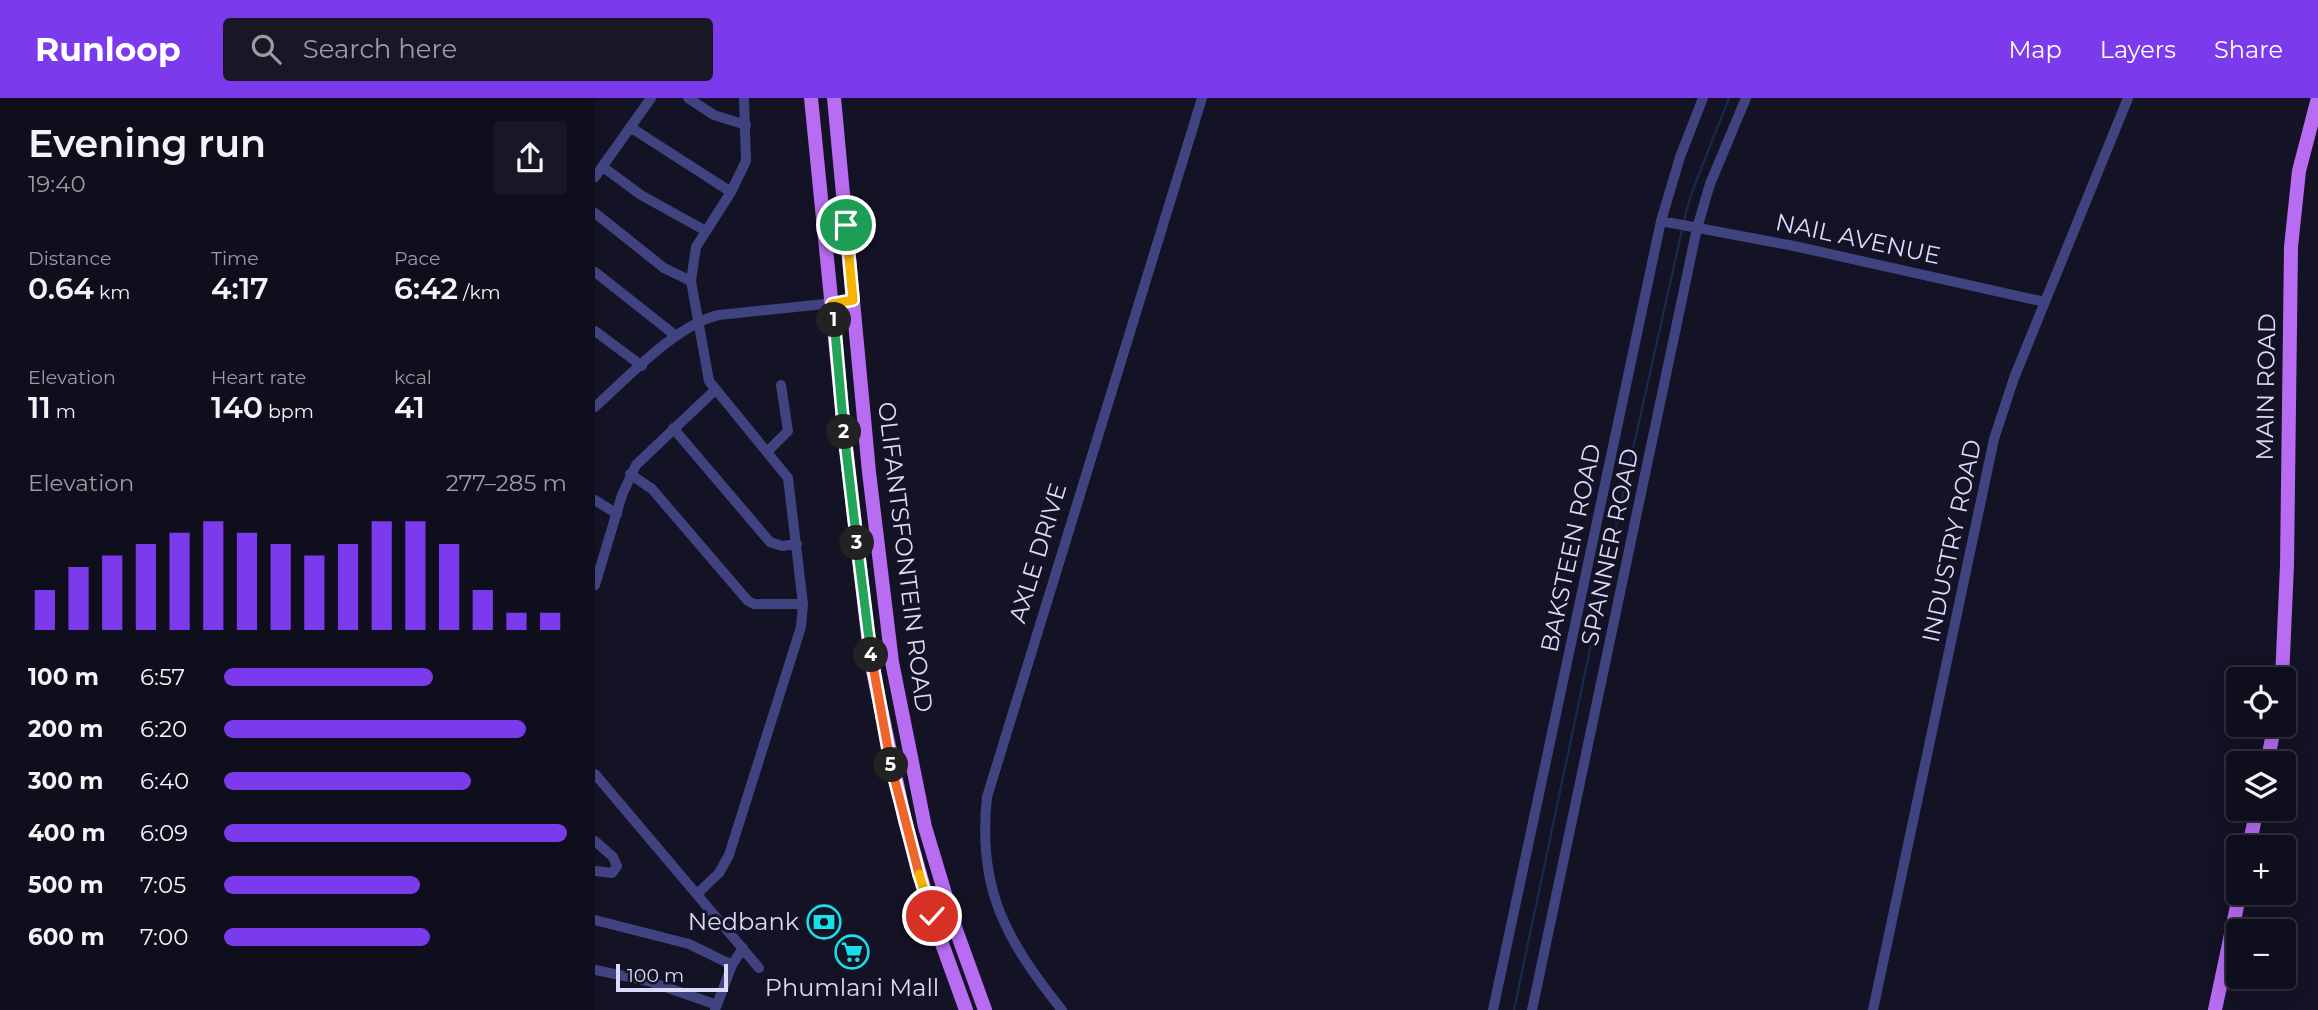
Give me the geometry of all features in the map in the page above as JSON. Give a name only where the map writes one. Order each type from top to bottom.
[{"type":"main road","name":"OLIFANTSFONTEIN ROAD","points":[[811,98],[860,565],[880,712],[918,870],[966,1010]]},
{"type":"main road","name":"OLIFANTSFONTEIN ROAD","points":[[834,98],[891,662],[925,827],[955,930],[985,1010]]},
{"type":"main road","name":"MAIN ROAD","points":[[2283,667],[2287,565],[2291,247],[2299,171],[2318,98]]},
{"type":"main road","points":[[2215,1010],[2237,905]]},
{"type":"street","points":[[651,98],[597,174],[706,231]]},
{"type":"street","points":[[688,98],[714,115],[746,125]]},
{"type":"street","points":[[698,893],[719,873],[729,855],[801,627],[803,604],[791,486],[785,473],[768,451],[714,391],[705,371],[691,281],[696,247],[731,192],[746,161],[744,98]]},
{"type":"street","name":"AXLE DRIVE","points":[[1062,1010],[1021,958],[996,909],[984,848],[987,797],[1202,98]]},
{"type":"street","name":"BAKSTEEN ROAD","points":[[1493,1010],[1661,221],[1680,157],[1703,98]]},
{"type":"street","name":"SPANNER ROAD","points":[[1532,1010],[1697,228],[1710,184],[1746,98]]},
{"type":"street","name":"INDUSTRY ROAD","points":[[1873,1010],[1994,439],[2009,392],[2128,98]]},
{"type":"street","points":[[630,127],[731,192]]},
{"type":"street","points":[[595,214],[664,268],[691,281]]},
{"type":"street","name":"NAIL AVENUE","points":[[1661,221],[2045,302]]},
{"type":"street","points":[[595,272],[677,337]]},
{"type":"street","points":[[596,403],[699,321],[719,316],[853,300]]},
{"type":"street","points":[[595,331],[642,366]]},
{"type":"street","points":[[768,451],[788,431],[781,385]]},
{"type":"street","points":[[595,583],[599,554],[617,514],[630,474],[644,455],[714,391]]},
{"type":"street","points":[[673,428],[770,542],[782,546],[797,544]]},
{"type":"street","points":[[630,474],[652,489],[748,601],[754,604],[803,604]]},
{"type":"street","points":[[595,500],[617,514]]},
{"type":"street","points":[[595,774],[759,968]]},
{"type":"street","points":[[595,841],[613,857],[617,866],[612,873],[595,871]]},
{"type":"street","points":[[595,920],[689,944],[732,965]]},
{"type":"street","points":[[595,970],[648,981],[716,1008],[732,965],[743,948]]},
{"type":"waterway","points":[[1683,223],[1692,192],[1729,98]]},
{"type":"waterway","points":[[1514,1010],[1620,507],[1682,230]]},
{"type":"place","name":"Nedbank","points":[[824,922]]},
{"type":"place","name":"Phumlani Mall","points":[[852,952]]},
{"type":"route","points":[[846,225],[853,300],[832,304],[871,662],[896,787],[932,916]]}]
